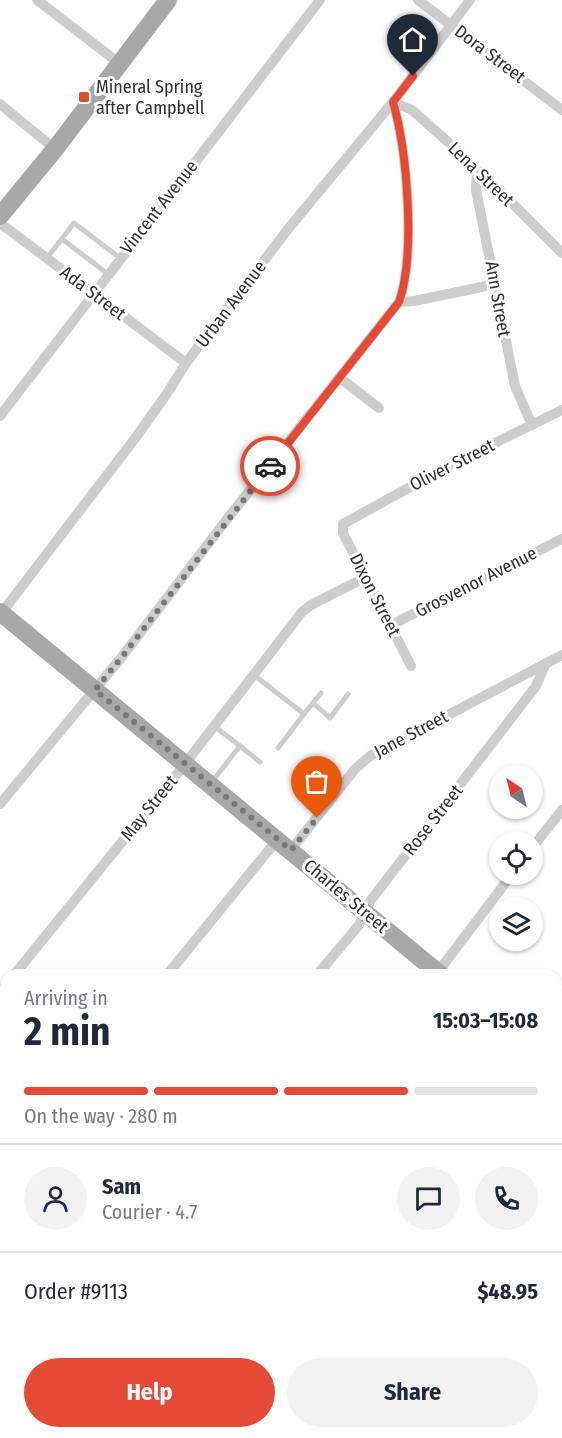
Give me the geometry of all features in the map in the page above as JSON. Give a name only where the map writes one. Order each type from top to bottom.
[{"type":"main road","points":[[0,216],[168,0]]},
{"type":"main road","name":"Charles Street","points":[[0,614],[434,969]]},
{"type":"street","points":[[37,0],[119,63]]},
{"type":"street","name":"Vincent Avenue","points":[[0,416],[320,0]]},
{"type":"street","name":"Dora Street","points":[[418,0],[562,109]]},
{"type":"street","name":"Urban Avenue","points":[[0,614],[136,437],[186,363],[288,229],[393,102],[470,0]]},
{"type":"street","points":[[0,804],[121,658],[224,523],[399,302],[407,264],[408,225],[398,120],[393,102]]},
{"type":"street","name":"Lena Street","points":[[393,102],[412,111],[465,157],[562,253]]},
{"type":"street","points":[[0,104],[55,148]]},
{"type":"street","name":"Ann Street","points":[[477,171],[476,190],[515,386],[532,425]]},
{"type":"street","name":"Ada Street","points":[[0,223],[186,363]]},
{"type":"street","points":[[399,302],[496,284]]},
{"type":"street","points":[[340,378],[379,408]]},
{"type":"street","name":"Oliver Street","points":[[343,524],[450,465],[562,410]]},
{"type":"street","name":"Dixon Street","points":[[343,524],[343,533],[411,666]]},
{"type":"street","name":"Grosvenor Avenue","points":[[391,625],[562,539]]},
{"type":"street","name":"May Street","points":[[19,969],[185,764],[306,608],[366,577]]},
{"type":"street","name":"Jane Street","points":[[172,969],[284,845],[370,756],[562,655]]},
{"type":"street","name":"Rose Street","points":[[322,969],[359,925],[371,900],[536,686],[546,663]]},
{"type":"street","points":[[543,834],[562,810]]},
{"type":"street","points":[[444,969],[504,885]]},
{"type":"lane","points":[[47,258],[74,223],[120,258]]},
{"type":"lane","points":[[62,239],[108,274]]},
{"type":"lane","points":[[254,675],[303,714]]},
{"type":"lane","points":[[278,748],[321,693]]},
{"type":"lane","points":[[313,703],[330,718],[348,694]]},
{"type":"lane","points":[[214,726],[260,762]]},
{"type":"lane","points":[[210,784],[240,746]]},
{"type":"way so far","points":[[270,466],[95,690],[291,850],[317,818]]},
{"type":"place","name":"Mineral Spring after Campbell","points":[[84,97]]},
{"type":"route","points":[[270,466],[399,302],[407,264],[408,225],[398,120],[393,102],[413,76]]}]
